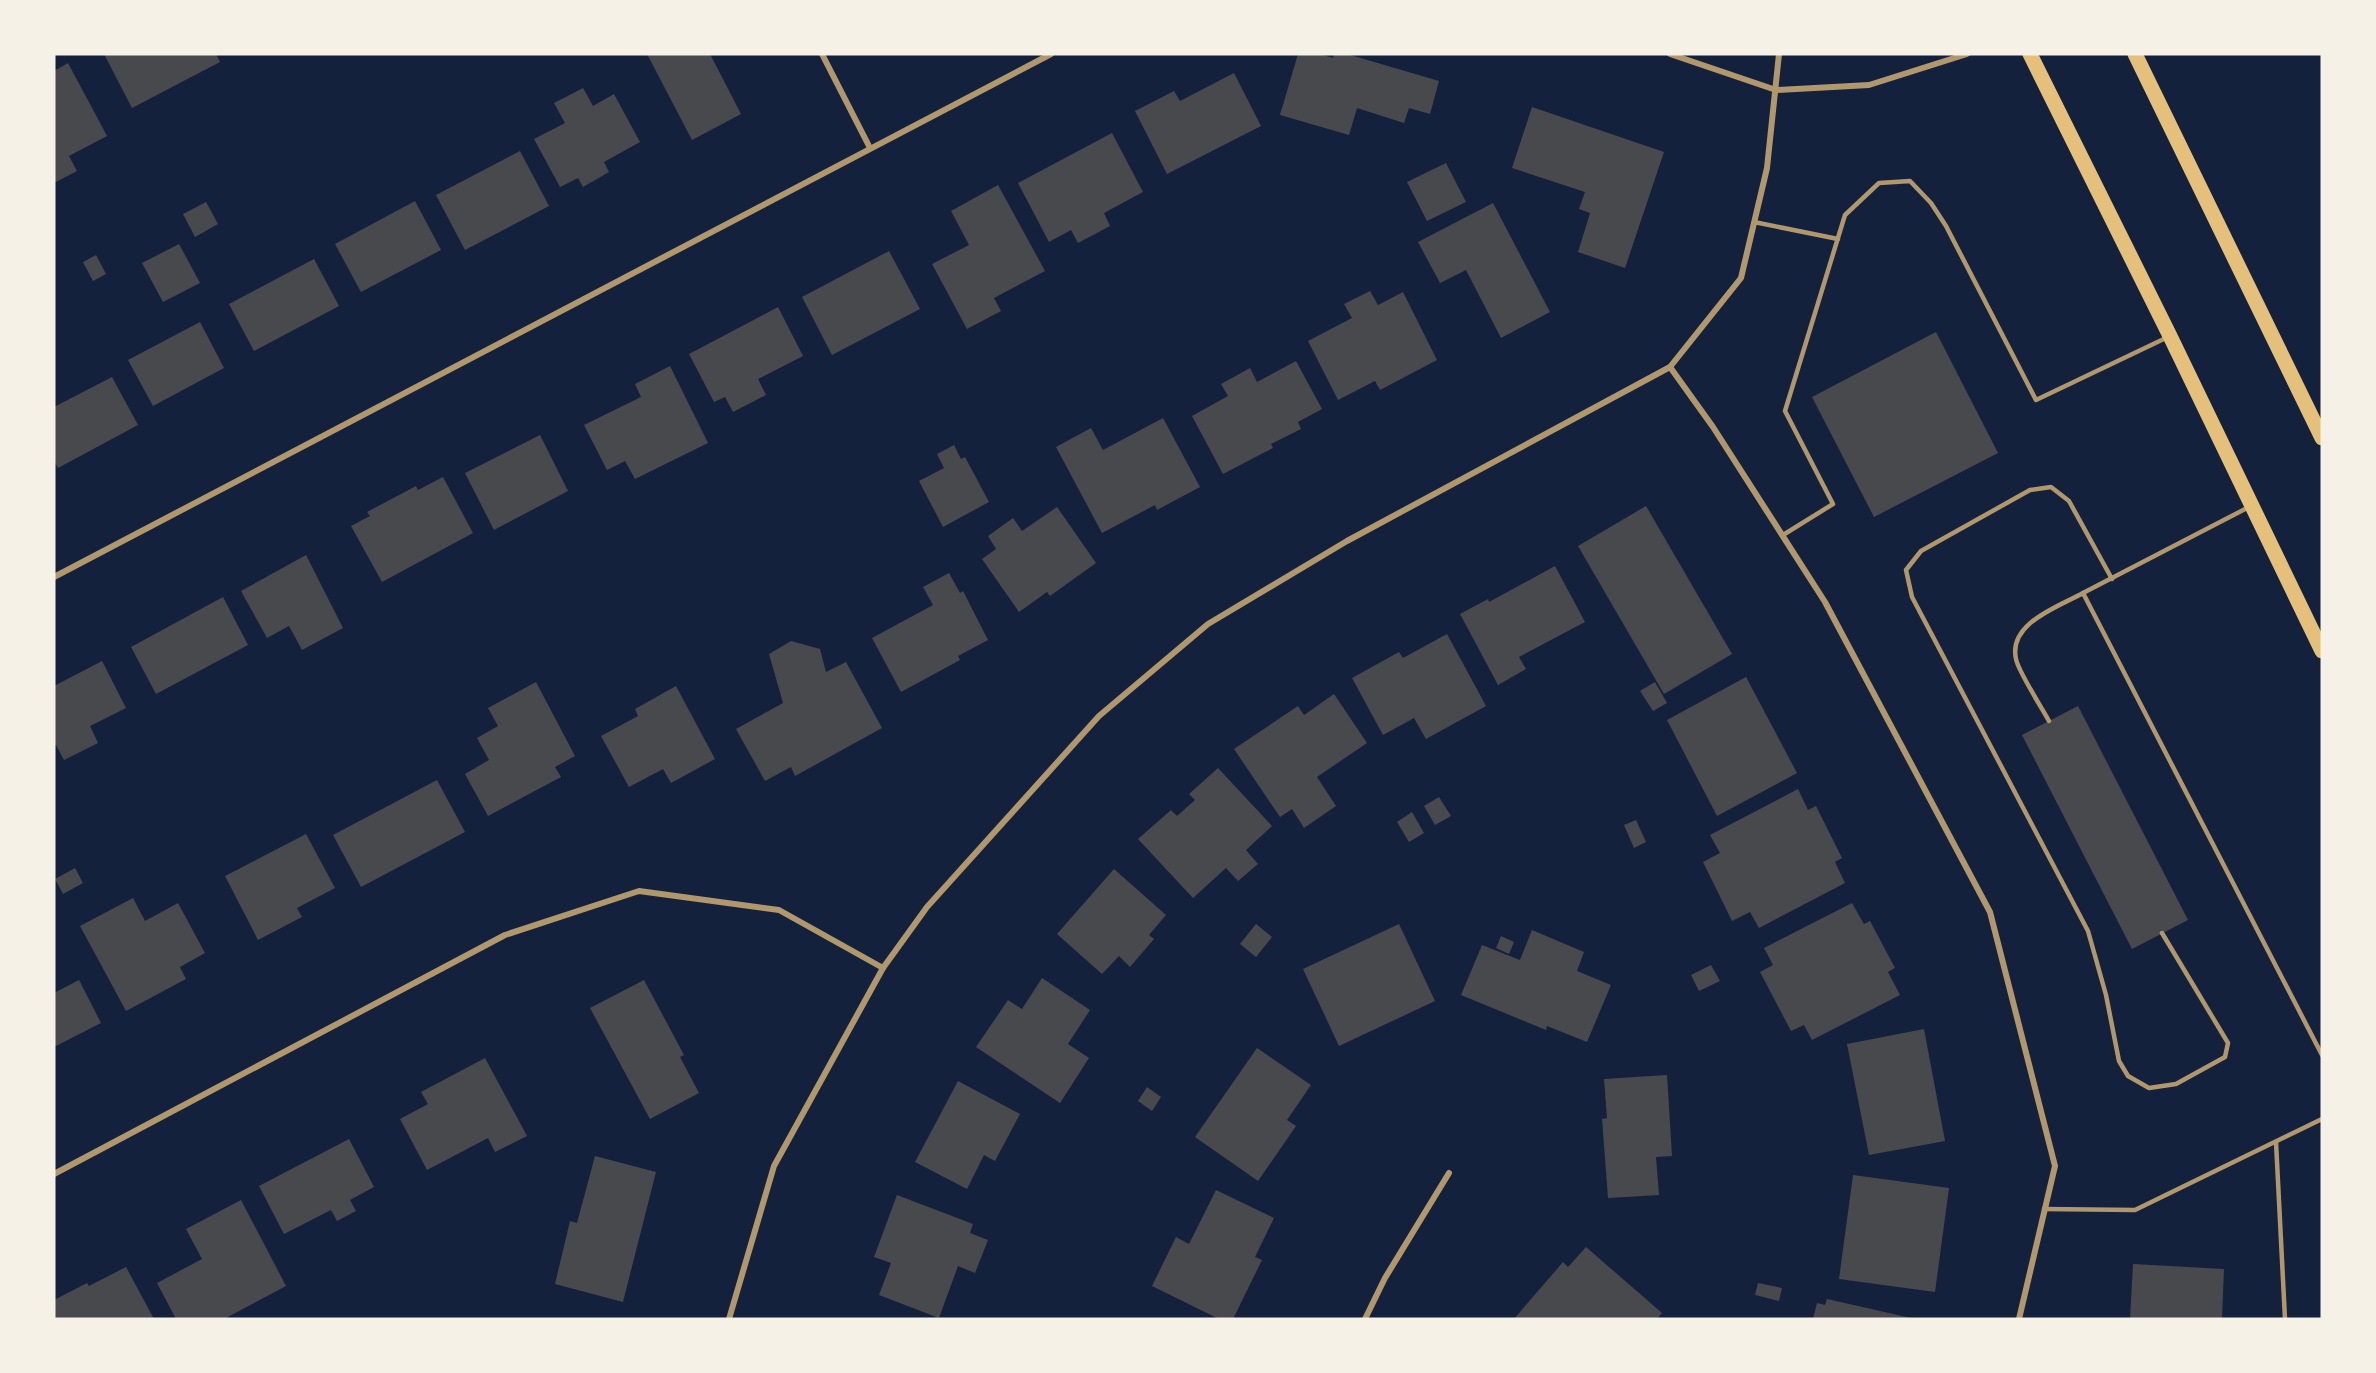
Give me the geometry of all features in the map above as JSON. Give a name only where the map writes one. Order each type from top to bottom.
[{"type":"main road","points":[[2030,54],[2170,336],[2322,651]]},
{"type":"main road","points":[[2135,54],[2322,438]]},
{"type":"street","points":[[822,54],[870,148]]},
{"type":"street","points":[[54,577],[1051,54]]},
{"type":"street","points":[[1670,54],[1776,90],[1869,85],[1967,54]]},
{"type":"street","points":[[729,1319],[774,1166],[883,968],[927,907],[1100,716],[1208,624],[1347,541],[1670,367],[1741,279],[1767,168],[1779,54]]},
{"type":"street","points":[[1670,367],[1713,427],[1825,602],[1990,912],[2055,1166],[2019,1319]]},
{"type":"street","points":[[54,1174],[506,935],[639,891],[779,910],[883,968]]},
{"type":"street","points":[[1365,1319],[1385,1278],[1449,1173]]},
{"type":"lane","points":[[1783,535],[1833,504],[1785,411],[1845,215],[1879,183],[1910,181],[1931,203],[1946,226],[2036,400],[2170,336]]},
{"type":"lane","points":[[1754,222],[1838,239]]},
{"type":"lane","points":[[2112,579],[2070,501],[2051,487],[2030,490],[1921,551],[1906,570],[1912,597],[2088,931],[2106,995],[2119,1060],[2128,1076],[2149,1088],[2176,1084],[2224,1057],[2228,1043],[2162,933]]},
{"type":"lane","points":[[2049,721],[2016,660],[2017,637],[2028,624],[2251,506]]},
{"type":"lane","points":[[2083,593],[2322,1055]]},
{"type":"lane","points":[[2044,1209],[2134,1210],[2322,1119]]},
{"type":"lane","points":[[2276,1142],[2284,1319]]},
{"type":"building","points":[[104,54],[216,54],[220,62],[132,108]]},
{"type":"building","points":[[647,54],[710,54],[741,114],[692,140]]},
{"type":"building","points":[[1298,54],[1320,54],[1333,58],[1334,54],[1347,54],[1439,81],[1430,114],[1409,108],[1404,123],[1357,108],[1349,135],[1280,115]]},
{"type":"building","points":[[68,63],[107,136],[69,156],[77,171],[54,183],[54,71]]},
{"type":"building","points":[[1234,73],[1261,126],[1167,174],[1135,111],[1174,91],[1180,101]]},
{"type":"building","points":[[583,88],[593,106],[614,94],[640,142],[604,162],[609,172],[583,187],[578,178],[560,187],[534,139],[565,123],[554,103]]},
{"type":"building","points":[[1532,107],[1664,152],[1625,268],[1578,252],[1590,213],[1579,209],[1585,192],[1512,168]]},
{"type":"building","points":[[1112,133],[1143,192],[1104,213],[1110,226],[1078,243],[1071,230],[1049,242],[1018,183]]},
{"type":"building","points":[[520,151],[549,206],[465,250],[436,195]]},
{"type":"building","points":[[1446,163],[1466,202],[1427,221],[1407,182]]},
{"type":"building","points":[[998,185],[1045,271],[994,298],[1001,311],[967,329],[932,264],[969,245],[951,211]]},
{"type":"building","points":[[415,201],[441,250],[361,292],[335,244]]},
{"type":"building","points":[[206,202],[218,224],[195,237],[183,214]]},
{"type":"building","points":[[1493,203],[1550,312],[1501,338],[1466,270],[1440,283],[1418,242]]},
{"type":"building","points":[[179,244],[200,283],[163,302],[142,263]]},
{"type":"building","points":[[889,251],[920,309],[832,355],[802,297]]},
{"type":"building","points":[[96,255],[106,274],[93,281],[83,262]]},
{"type":"building","points":[[314,259],[339,306],[254,351],[229,304]]},
{"type":"building","points":[[1370,291],[1378,305],[1403,292],[1437,360],[1380,390],[1375,381],[1338,400],[1308,341],[1352,318],[1344,304]]},
{"type":"building","points":[[778,307],[803,356],[758,379],[766,395],[733,412],[725,397],[714,402],[689,354]]},
{"type":"building","points":[[200,322],[224,368],[153,406],[128,360]]},
{"type":"building","points":[[1936,332],[1998,453],[1874,517],[1812,397]]},
{"type":"building","points":[[1296,361],[1322,409],[1298,422],[1301,429],[1271,444],[1273,448],[1223,474],[1192,416],[1228,396],[1221,384],[1250,368],[1257,382]]},
{"type":"building","points":[[670,366],[708,443],[635,479],[625,461],[607,470],[584,425],[641,397],[635,384]]},
{"type":"building","points":[[112,377],[138,425],[58,468],[54,461],[54,407]]},
{"type":"building","points":[[1163,418],[1200,487],[1157,510],[1155,505],[1102,533],[1056,447],[1091,428],[1103,450]]},
{"type":"building","points":[[540,435],[568,491],[494,530],[465,473]]},
{"type":"building","points":[[954,445],[961,459],[965,457],[989,502],[943,527],[919,481],[944,468],[937,454]]},
{"type":"building","points":[[443,477],[473,533],[382,582],[351,526],[370,516],[367,512],[416,486],[418,490]]},
{"type":"building","points":[[1646,506],[1732,654],[1664,694],[1578,546]]},
{"type":"building","points":[[1057,507],[1096,563],[1050,596],[1047,592],[1019,612],[982,559],[996,549],[988,536],[1013,518],[1022,531]]},
{"type":"building","points":[[306,555],[343,628],[302,650],[289,626],[267,638],[241,591]]},
{"type":"building","points":[[1555,566],[1585,622],[1519,657],[1526,669],[1498,685],[1460,614],[1488,599],[1489,602]]},
{"type":"building","points":[[949,573],[960,593],[963,591],[988,640],[958,656],[960,660],[901,692],[872,638],[933,605],[923,587]]},
{"type":"building","points":[[223,597],[248,645],[156,694],[131,647]]},
{"type":"building","points":[[1447,634],[1486,706],[1426,739],[1414,718],[1383,735],[1352,678],[1399,652],[1403,658]]},
{"type":"building","points":[[791,641],[820,649],[826,672],[846,662],[882,728],[795,776],[791,767],[765,781],[736,729],[783,703],[769,654]]},
{"type":"building","points":[[102,661],[126,708],[90,726],[98,743],[64,760],[56,745],[54,746],[54,686]]},
{"type":"building","points":[[1746,677],[1797,773],[1717,816],[1667,720]]},
{"type":"building","points":[[536,682],[575,756],[555,767],[561,777],[488,816],[465,774],[489,760],[477,738],[498,726],[488,708]]},
{"type":"building","points":[[1655,682],[1667,703],[1653,711],[1640,691]]},
{"type":"building","points":[[676,686],[715,759],[671,783],[663,769],[629,787],[601,736],[638,716],[635,709]]},
{"type":"building","points":[[1334,694],[1367,743],[1317,777],[1336,806],[1304,828],[1292,809],[1280,817],[1234,749],[1298,706],[1304,715]]},
{"type":"building","points":[[2078,706],[2188,920],[2132,949],[2022,735]]},
{"type":"building","points":[[1218,768],[1272,826],[1246,850],[1258,864],[1238,881],[1226,868],[1193,898],[1138,839],[1171,810],[1177,816],[1195,800],[1189,794]]},
{"type":"building","points":[[437,780],[465,832],[361,887],[333,835]]},
{"type":"building","points":[[1798,789],[1808,810],[1816,806],[1842,858],[1835,862],[1845,883],[1759,928],[1750,912],[1732,921],[1703,862],[1720,853],[1710,835]]},
{"type":"building","points":[[1439,797],[1451,816],[1435,825],[1424,806]]},
{"type":"building","points":[[1412,812],[1424,833],[1409,842],[1397,822]]},
{"type":"building","points":[[1636,820],[1646,842],[1634,848],[1624,825]]},
{"type":"building","points":[[306,834],[335,888],[297,908],[302,917],[258,940],[225,876]]},
{"type":"building","points":[[75,868],[83,883],[63,894],[55,879]]},
{"type":"building","points":[[1114,869],[1166,915],[1149,935],[1154,939],[1130,967],[1119,956],[1102,974],[1057,934]]},
{"type":"building","points":[[133,898],[145,921],[178,903],[205,953],[180,967],[186,979],[126,1011],[80,926]]},
{"type":"building","points":[[1852,903],[1864,924],[1870,921],[1895,968],[1888,972],[1900,995],[1812,1040],[1804,1025],[1791,1031],[1760,972],[1773,965],[1764,948]]},
{"type":"building","points":[[1256,924],[1272,937],[1256,957],[1240,944]]},
{"type":"building","points":[[1399,924],[1435,1001],[1339,1046],[1303,969]]},
{"type":"building","points":[[1532,930],[1584,952],[1577,971],[1611,985],[1587,1042],[1547,1026],[1546,1030],[1461,995],[1482,945],[1520,960]]},
{"type":"building","points":[[1501,936],[1514,942],[1509,954],[1496,948]]},
{"type":"building","points":[[1711,965],[1720,981],[1699,991],[1691,975]]},
{"type":"building","points":[[1042,978],[1090,1010],[1068,1044],[1089,1058],[1060,1103],[976,1047],[1008,1000],[1022,1009]]},
{"type":"building","points":[[79,980],[101,1023],[54,1047],[54,993]]},
{"type":"building","points":[[644,980],[684,1055],[680,1057],[699,1093],[650,1119],[590,1008]]},
{"type":"building","points":[[1924,1029],[1945,1141],[1869,1155],[1847,1044]]},
{"type":"building","points":[[1257,1048],[1311,1085],[1287,1120],[1296,1126],[1258,1181],[1195,1137]]},
{"type":"building","points":[[485,1058],[527,1136],[495,1152],[488,1138],[427,1170],[400,1119],[428,1104],[421,1092]]},
{"type":"building","points":[[1667,1075],[1672,1156],[1656,1157],[1659,1195],[1608,1198],[1602,1119],[1607,1118],[1604,1079]]},
{"type":"building","points":[[958,1081],[1020,1114],[995,1161],[984,1155],[967,1189],[915,1162]]},
{"type":"building","points":[[1147,1087],[1161,1097],[1152,1111],[1138,1101]]},
{"type":"building","points":[[349,1139],[374,1187],[350,1200],[356,1211],[337,1221],[331,1210],[284,1234],[259,1186]]},
{"type":"building","points":[[595,1156],[656,1172],[623,1302],[555,1284],[570,1221],[577,1223]]},
{"type":"building","points":[[1853,1175],[1949,1188],[1935,1292],[1839,1279]]},
{"type":"building","points":[[1216,1190],[1274,1218],[1255,1257],[1262,1260],[1233,1319],[1219,1319],[1152,1286],[1176,1237],[1189,1244]]},
{"type":"building","points":[[897,1195],[973,1224],[970,1233],[988,1240],[975,1273],[958,1266],[939,1318],[879,1295],[891,1263],[874,1257]]},
{"type":"building","points":[[241,1200],[286,1286],[224,1319],[176,1319],[157,1283],[202,1259],[186,1229]]},
{"type":"building","points":[[1586,1247],[1662,1313],[1657,1319],[1514,1319],[1563,1262],[1568,1267]]},
{"type":"building","points":[[2133,1264],[2224,1269],[2222,1319],[2130,1319]]},
{"type":"building","points":[[126,1267],[154,1319],[54,1319],[54,1300],[87,1283],[89,1286]]},
{"type":"building","points":[[1758,1283],[1782,1288],[1779,1301],[1755,1295]]},
{"type":"building","points":[[1827,1299],[1911,1319],[1813,1319],[1817,1303],[1825,1305]]}]
